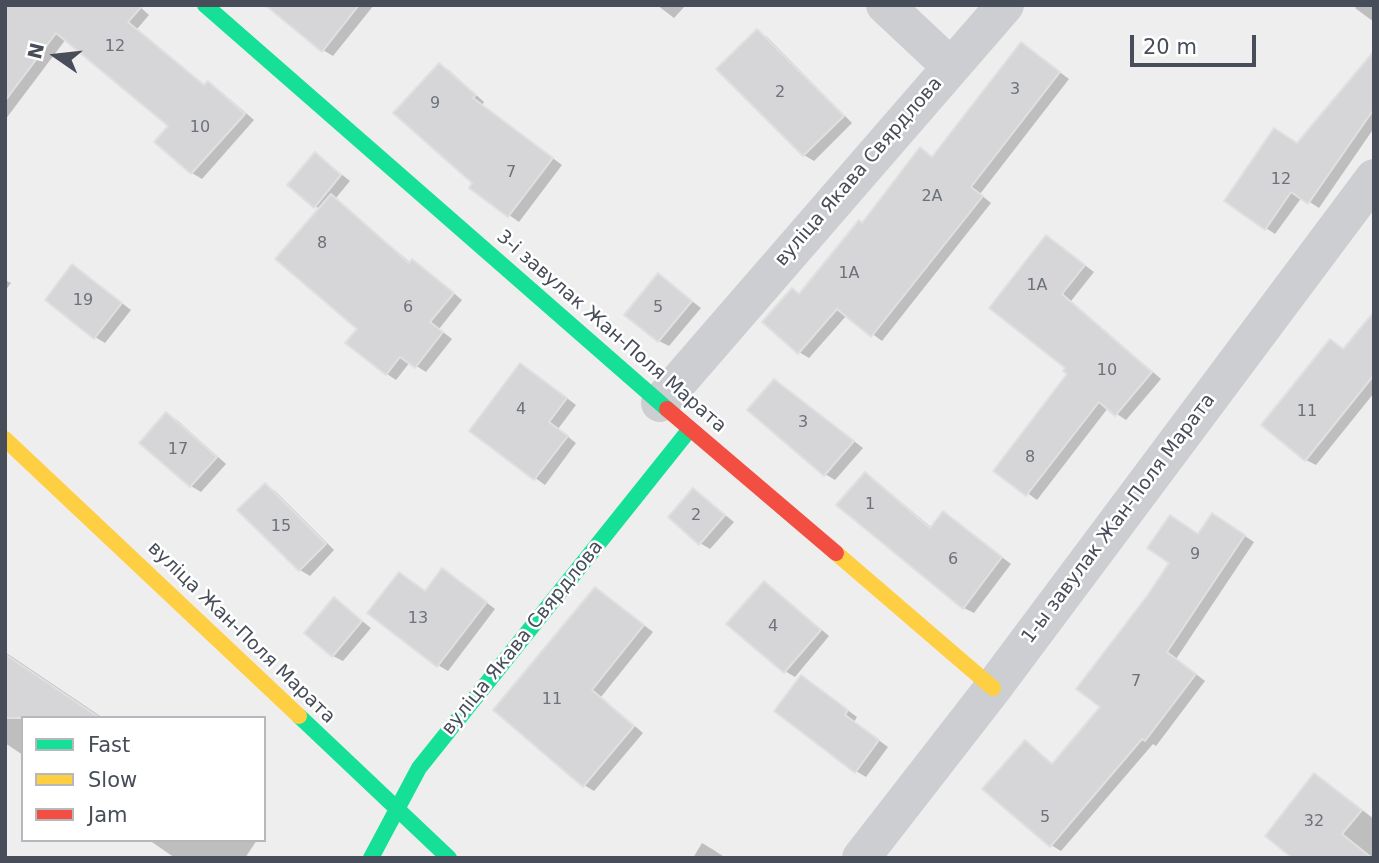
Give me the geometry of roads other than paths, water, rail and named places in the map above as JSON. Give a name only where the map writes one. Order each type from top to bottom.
[{"type":"street","name":"3-і завулак Жан-Поля Марата","points":[[205,5],[660,404],[993,688]]},
{"type":"street","points":[[885,5],[950,66]]},
{"type":"street","name":"вуліца Якава Свярдлова","points":[[660,404],[1005,5]]},
{"type":"street","name":"1-ы завулак Жан-Поля Марата","points":[[861,858],[993,688],[1374,178]]},
{"type":"street","name":"вуліца Якава Свярдлова","points":[[371,858],[419,768],[690,429]]},
{"type":"street","name":"вуліца Жан-Поля Марата","points":[[5,439],[449,858]]}]
